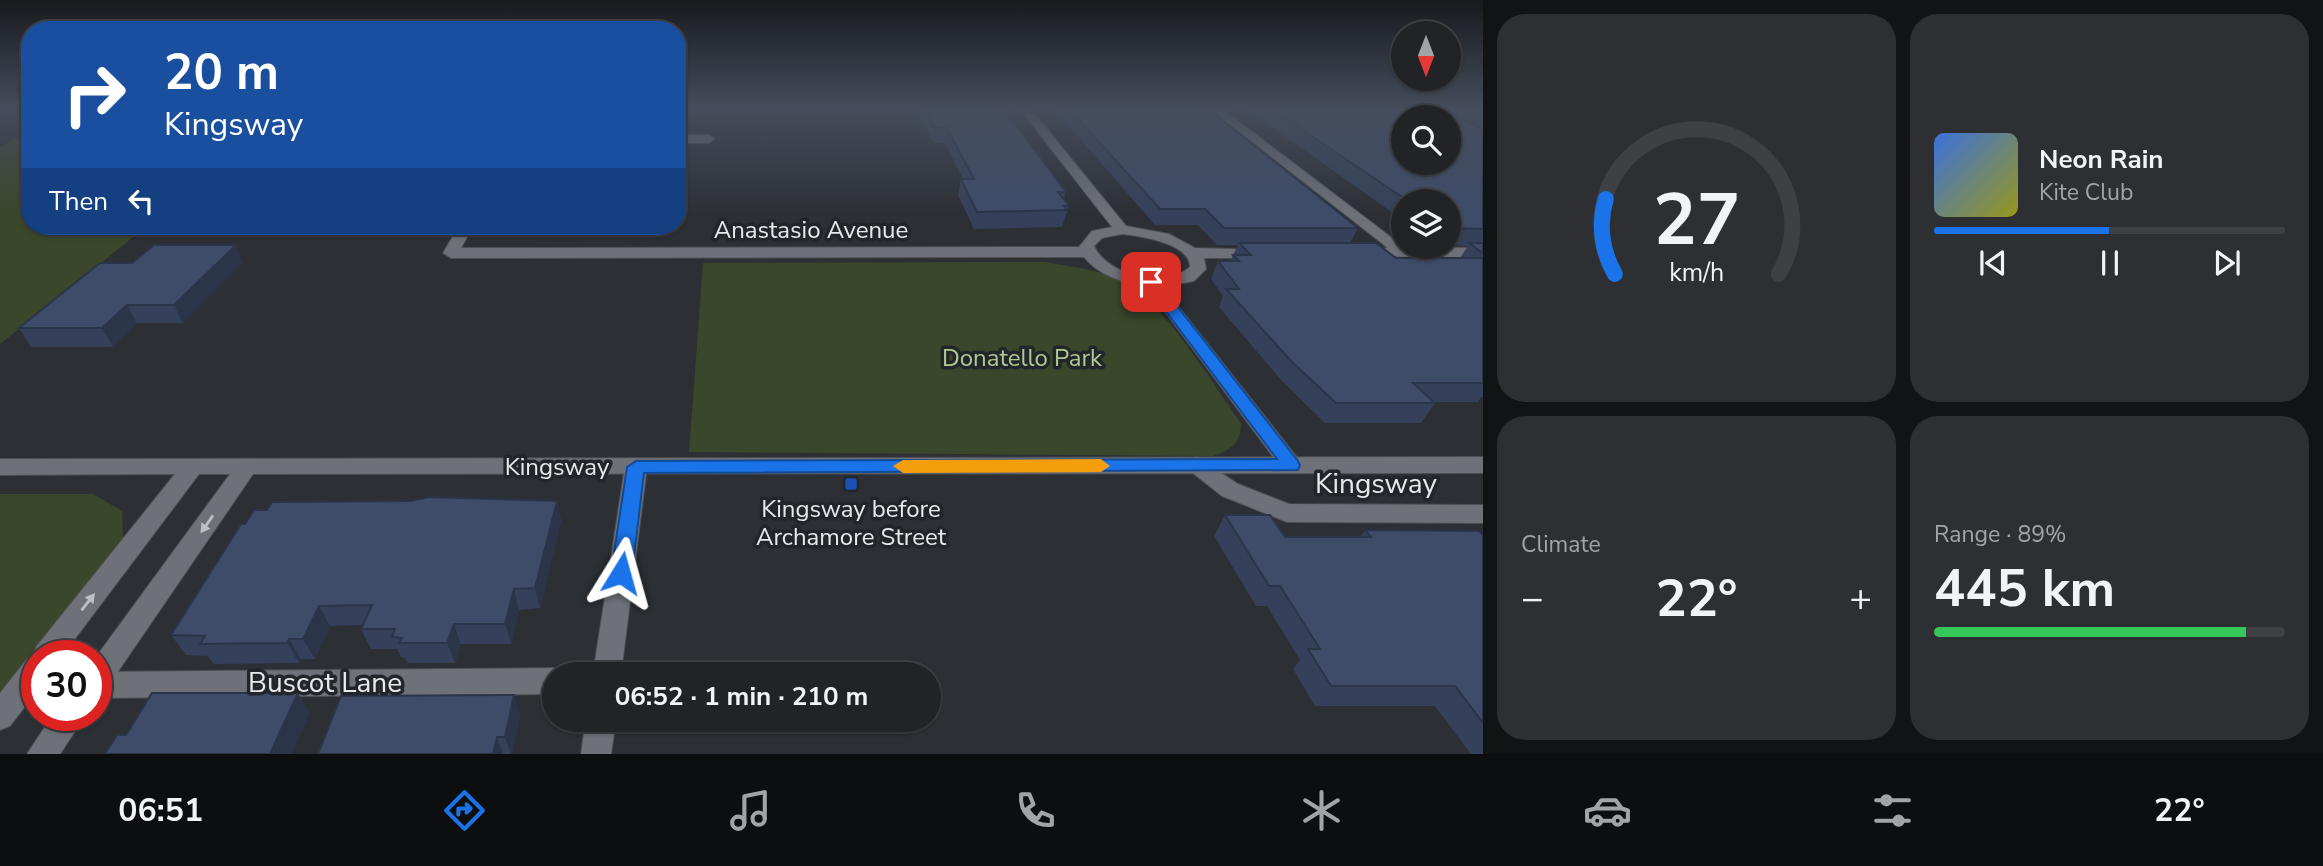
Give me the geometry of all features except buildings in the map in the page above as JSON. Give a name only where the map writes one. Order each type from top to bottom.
[{"type":"street","points":[[1052,143],[1122,230]]},
{"type":"street","points":[[1260,143],[1391,243]]},
{"type":"street","points":[[1122,230],[1168,239],[1192,253],[1198,261],[1198,269],[1194,275],[1176,281],[1151,282],[1110,271],[1087,252],[1086,245],[1097,234],[1122,230]]},
{"type":"street","name":"Anastasio Avenue","points":[[462,235],[451,253],[1087,252]]},
{"type":"street","points":[[1192,253],[1271,253]]},
{"type":"street","points":[[1351,253],[1391,253]]},
{"type":"street","points":[[1461,253],[1483,253]]},
{"type":"street","points":[[1151,282],[1291,465]]},
{"type":"street","name":"Kingsway","points":[[1197,465],[1230,490],[1287,513],[1483,514]]},
{"type":"street","name":"Kingsway","points":[[0,467],[1483,465]]},
{"type":"street","points":[[609,662],[636,467]]},
{"type":"street","points":[[58,640],[192,468]]},
{"type":"street","points":[[112,659],[246,468]]},
{"type":"street","name":"Buscot Lane","points":[[112,682],[542,681]]},
{"type":"street","points":[[0,716],[21,689]]},
{"type":"street","points":[[42,754],[59,731]]},
{"type":"street","points":[[596,754],[599,732]]},
{"type":"green space","points":[[7,143],[21,143],[21,235],[136,235],[0,344],[0,147]]},
{"type":"green space","name":"Donatello Park","points":[[1045,262],[1115,278],[1140,293],[1156,308],[1187,346],[1241,423],[1241,430],[1234,445],[1213,456],[689,452],[703,263]]},
{"type":"green space","points":[[0,494],[93,494],[122,511],[123,542],[46,640],[21,640],[21,672],[0,699]]},
{"type":"slow traffic","points":[[903,466],[1101,466]]},
{"type":"place","name":"Kingsway before Archamore Street","points":[[851,484]]},
{"type":"route","points":[[621,573],[636,467],[1291,465],[1151,282]]}]
